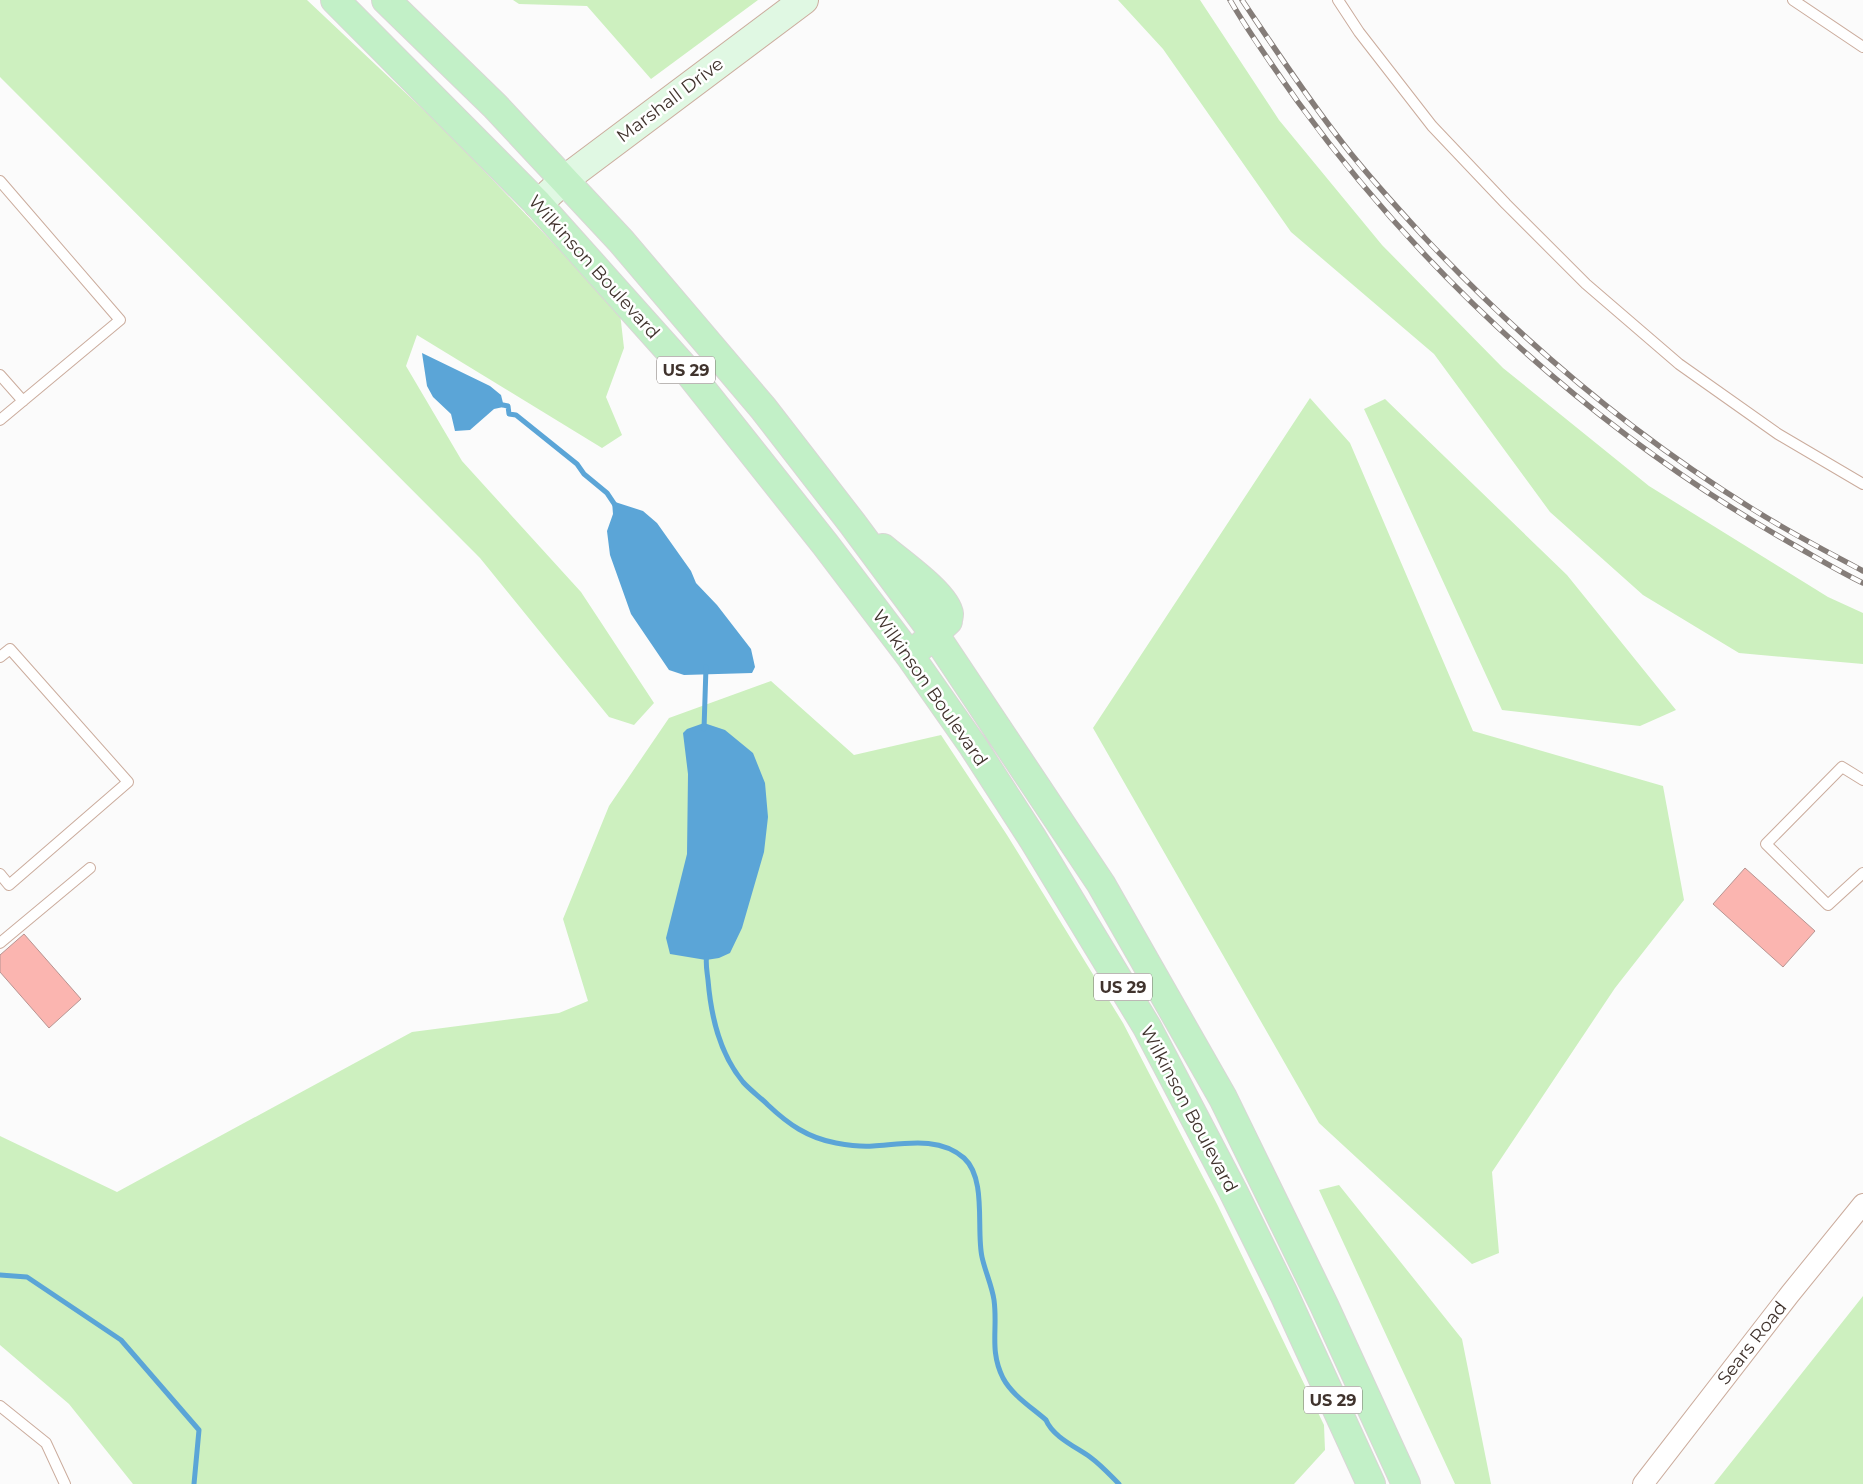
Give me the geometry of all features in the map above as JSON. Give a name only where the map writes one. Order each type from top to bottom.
[{"type":"main road","name":"Wilkinson Boulevard","points":[[335,0],[538,204],[690,374],[825,544],[910,656],[973,746],[1033,839],[1147,1027],[1284,1294],[1366,1474]]},
{"type":"main road","name":"Wilkinson Boulevard","points":[[386,0],[494,106],[622,241],[763,408],[852,523],[931,587],[945,604],[949,613],[948,621],[935,635],[1100,884],[1218,1090],[1287,1226],[1406,1484]]},
{"type":"main road","points":[[910,656],[935,635]]},
{"type":"main road","points":[[1366,1474],[1391,1451]]},
{"type":"street","name":"Marshall Drive","points":[[538,204],[564,180],[804,0]]},
{"type":"street","name":"Sears Road","points":[[1642,1484],[1790,1294],[1863,1204]]},
{"type":"lane","points":[[1338,0],[1359,32],[1432,126],[1586,284],[1679,364],[1778,434],[1863,484]]},
{"type":"lane","points":[[1793,0],[1863,47]]},
{"type":"lane","points":[[0,181],[120,320],[0,420]]},
{"type":"lane","points":[[0,375],[23,401]]},
{"type":"lane","points":[[0,657],[10,648],[128,782],[10,885],[0,874]]},
{"type":"lane","points":[[1863,780],[1842,767],[1766,844],[1828,905],[1863,873]]},
{"type":"lane","points":[[0,943],[90,868]]},
{"type":"lane","points":[[0,1406],[46,1443],[65,1484]]},
{"type":"green space","points":[[0,0],[307,0],[447,132],[620,313],[624,348],[606,397],[622,435],[602,448],[417,335],[406,366],[462,461],[581,592],[654,703],[634,725],[609,717],[480,558],[0,77]]},
{"type":"green space","points":[[513,0],[758,0],[651,79],[587,6],[519,4]]},
{"type":"green space","points":[[1118,0],[1200,0],[1279,120],[1382,245],[1503,368],[1649,486],[1828,597],[1863,613],[1863,664],[1739,653],[1643,595],[1550,512],[1434,354],[1291,232],[1163,49]]},
{"type":"green space","points":[[1310,398],[1350,443],[1473,731],[1663,786],[1684,900],[1615,988],[1492,1172],[1499,1253],[1472,1264],[1319,1123],[1093,728]]},
{"type":"green space","points":[[1385,399],[1567,575],[1676,710],[1640,726],[1502,710],[1364,409]]},
{"type":"green space","points":[[771,681],[854,755],[941,735],[1007,835],[1123,1023],[1217,1204],[1324,1425],[1325,1450],[1294,1484],[133,1484],[69,1404],[0,1345],[0,1136],[117,1192],[412,1032],[559,1013],[588,1001],[563,919],[609,806],[669,718]]},
{"type":"green space","points":[[1339,1185],[1462,1339],[1491,1484],[1455,1484],[1319,1190]]},
{"type":"green space","points":[[1863,1296],[1863,1484],[1714,1484]]},
{"type":"water","points":[[422,353],[490,386],[501,395],[503,403],[508,406],[494,409],[470,430],[455,431],[451,414],[433,397],[427,386]]},
{"type":"water","points":[[612,501],[643,511],[657,523],[691,571],[696,583],[717,605],[751,649],[755,667],[752,673],[684,675],[669,670],[631,614],[610,555],[607,531],[613,514]]},
{"type":"water","points":[[704,723],[725,730],[753,753],[765,783],[768,817],[764,852],[742,928],[730,953],[719,958],[706,960],[670,954],[666,938],[687,854],[688,774],[683,733],[687,729]]},
{"type":"building","points":[[1745,868],[1815,931],[1783,967],[1713,904]]},
{"type":"building","points":[[24,934],[81,999],[49,1028],[0,972],[0,955]]},
{"type":"waterway","points":[[503,405],[508,406],[509,414],[516,415],[577,464],[584,474],[607,493],[615,505]]},
{"type":"waterway","points":[[704,729],[706,667]]},
{"type":"waterway","points":[[707,954],[706,967],[711,1007],[718,1034],[728,1059],[743,1082],[783,1118],[807,1134],[836,1143],[864,1146],[921,1143],[944,1147],[964,1158],[971,1167],[978,1191],[980,1246],[994,1300],[996,1358],[1003,1378],[1017,1395],[1046,1420],[1059,1437],[1094,1460],[1119,1484]]},
{"type":"waterway","points":[[0,1275],[27,1277],[121,1340],[199,1430],[194,1484]]},
{"type":"railway","points":[[1230,0],[1254,39],[1298,102],[1349,168],[1403,232],[1461,292],[1522,350],[1586,404],[1653,455],[1722,502],[1837,570],[1863,583]]},
{"type":"railway","points":[[1242,0],[1313,104],[1358,163],[1425,238],[1539,349],[1620,417],[1706,479],[1807,541],[1863,571]]}]
